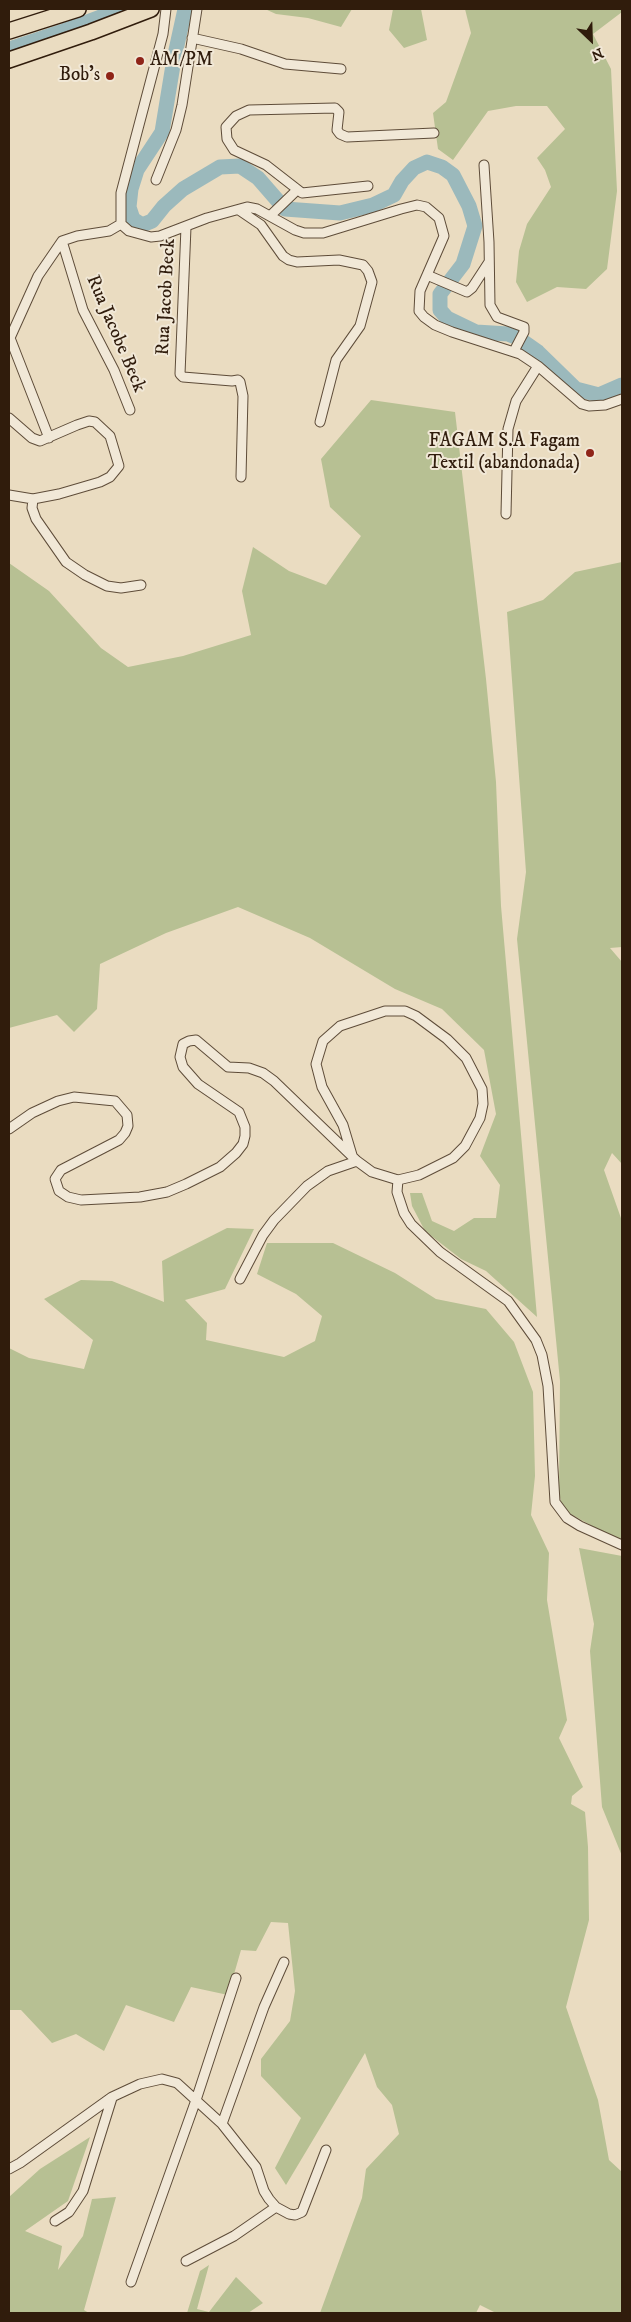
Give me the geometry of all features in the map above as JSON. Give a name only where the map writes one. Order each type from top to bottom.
[{"type":"main road","points":[[9,31],[78,9]]},
{"type":"main road","points":[[9,60],[148,10]]},
{"type":"main road","points":[[57,16],[67,40]]},
{"type":"street","points":[[122,224],[121,193],[125,171],[165,24],[166,9]]},
{"type":"street","points":[[156,180],[181,112],[198,9]]},
{"type":"street","points":[[148,10],[157,15],[165,24]]},
{"type":"street","points":[[192,38],[242,49],[285,64],[341,69]]},
{"type":"street","points":[[295,194],[286,179],[266,165],[238,153],[231,147],[226,132],[230,120],[249,110],[335,108],[339,112],[337,130],[340,134],[347,137],[434,133]]},
{"type":"street","points":[[484,165],[489,301],[492,311],[497,317],[523,326],[524,332],[516,348]]},
{"type":"street","points":[[273,214],[295,194],[368,186]]},
{"type":"street","points":[[122,224],[134,233],[151,237],[247,207],[273,214],[295,230],[313,233],[332,231],[417,205],[426,207],[439,218],[444,236],[420,291],[419,311],[428,321],[452,332],[516,348],[582,404],[589,406],[605,405],[622,399]]},
{"type":"street","points":[[239,210],[261,225],[283,256],[289,260],[297,262],[339,260],[363,265],[368,271],[372,282],[360,326],[336,360],[320,422]]},
{"type":"street","points":[[49,438],[9,338],[38,276],[62,241],[77,236],[109,231],[122,224]]},
{"type":"street","name":"Rua Jacob Beck","points":[[186,227],[180,374],[183,377],[238,380],[240,382],[244,396],[241,477]]},
{"type":"street","name":"Rua Jacobe Beck","points":[[62,241],[83,310],[114,370],[130,410]]},
{"type":"street","points":[[427,275],[467,292],[472,288],[489,262]]},
{"type":"street","points":[[506,514],[508,429],[516,401],[538,366]]},
{"type":"street","points":[[9,418],[34,439],[40,441],[77,425],[95,422],[110,436],[119,466],[110,477],[100,482],[33,499],[9,495]]},
{"type":"street","points":[[33,499],[32,508],[36,519],[66,562],[85,575],[107,586],[121,588],[140,585]]},
{"type":"street","points":[[9,1129],[32,1113],[58,1101],[74,1097],[115,1101],[127,1115],[128,1126],[125,1134],[119,1140],[61,1170],[55,1179],[59,1191],[74,1199],[140,1197],[167,1192],[186,1184],[220,1167],[236,1154],[243,1144],[245,1136],[245,1127],[239,1112],[198,1084],[183,1067],[180,1050],[183,1044],[189,1040],[196,1040],[228,1068],[249,1068],[268,1077],[354,1158],[372,1172],[398,1180],[419,1175],[453,1158],[465,1146],[474,1133],[480,1118],[483,1104],[482,1089],[466,1058],[447,1039],[416,1016],[406,1011],[385,1011],[340,1026],[322,1041],[316,1064],[322,1087],[343,1125],[354,1158]]},
{"type":"street","points":[[240,1279],[263,1235],[274,1220],[307,1186],[354,1158]]},
{"type":"street","points":[[398,1180],[397,1192],[404,1213],[423,1238],[456,1265],[508,1301],[536,1340],[542,1355],[548,1386],[555,1502],[567,1518],[622,1546]]},
{"type":"street","points":[[222,2124],[264,2007],[284,1962]]},
{"type":"street","points":[[131,2282],[196,2100],[236,1978]]},
{"type":"street","points":[[9,2169],[112,2097],[140,2084],[162,2079],[177,2083],[222,2124],[256,2167],[264,2191],[276,2207],[289,2214],[295,2215],[302,2212],[326,2150]]},
{"type":"street","points":[[55,2221],[69,2212],[83,2191],[112,2097]]},
{"type":"street","points":[[186,2261],[234,2236],[276,2207]]},
{"type":"green space","points":[[265,9],[352,9],[341,27],[308,18],[276,14]]},
{"type":"green space","points":[[393,9],[421,9],[427,40],[404,48],[389,30]]},
{"type":"green space","points":[[465,9],[622,9],[622,12],[593,34],[611,69],[617,191],[607,269],[586,289],[557,287],[527,302],[516,282],[519,251],[527,224],[551,187],[545,170],[537,158],[565,129],[547,106],[516,106],[488,111],[453,160],[438,149],[433,113],[446,102],[471,33]]},
{"type":"green space","points":[[371,400],[455,412],[496,782],[501,906],[537,1317],[486,1271],[461,1259],[425,1231],[412,1206],[410,1193],[422,1193],[432,1221],[454,1231],[474,1218],[496,1218],[500,1185],[480,1156],[496,1114],[484,1050],[442,1009],[395,989],[310,938],[238,907],[166,933],[100,964],[97,1009],[74,1032],[57,1015],[9,1028],[9,563],[49,591],[101,648],[128,667],[183,656],[251,635],[242,591],[253,547],[289,571],[326,585],[361,536],[330,507],[321,459]]},
{"type":"green space","points":[[622,562],[622,947],[610,948],[622,962],[622,1164],[612,1153],[604,1170],[622,1221],[622,1542],[563,1510],[559,1493],[560,1381],[517,939],[526,872],[507,612],[543,600],[575,572]]},
{"type":"green space","points":[[227,1228],[254,1229],[225,1289],[185,1300],[207,1323],[206,1340],[284,1357],[315,1341],[322,1316],[296,1294],[257,1274],[267,1243],[333,1243],[395,1273],[436,1299],[486,1309],[514,1342],[533,1392],[535,1476],[531,1515],[549,1553],[547,1600],[567,1720],[559,1738],[583,1787],[572,1796],[571,1804],[585,1812],[588,1847],[589,1920],[566,2007],[598,2100],[609,2160],[622,2172],[622,2313],[496,2313],[480,2305],[476,2313],[320,2313],[362,2198],[366,2169],[399,2134],[392,2105],[377,2087],[365,2053],[286,2185],[275,2168],[301,2118],[261,2076],[261,2059],[290,2021],[295,1991],[288,1923],[271,1922],[256,1951],[241,1950],[228,1995],[191,1987],[174,2022],[126,2005],[104,2051],[76,2034],[52,2043],[21,2010],[9,2010],[9,1348],[29,1358],[84,1369],[93,1340],[44,1299],[81,1280],[112,1281],[164,1302],[162,1261]]},
{"type":"green space","points":[[579,1548],[622,1556],[622,1856],[602,1807],[590,1651],[594,1624]]},
{"type":"green space","points":[[90,2137],[68,2201],[25,2231],[62,2246],[58,2270],[83,2236],[92,2199],[116,2197],[84,2310],[89,2313],[9,2313],[9,2197],[40,2169]]},
{"type":"green space","points":[[209,2265],[197,2309],[209,2312],[236,2277],[263,2303],[248,2313],[187,2313],[200,2271]]},
{"type":"waterway","points":[[9,49],[122,9]]},
{"type":"waterway","points":[[185,9],[174,59],[162,132],[137,170],[131,189],[129,207],[133,219],[142,225],[152,221],[164,206],[183,189],[220,167],[240,166],[258,178],[285,209],[340,213],[373,205],[394,195],[402,181],[414,168],[427,162],[442,167],[453,175],[469,206],[475,226],[463,264],[440,294],[440,310],[447,318],[476,332],[508,334],[518,338],[538,352],[576,389],[599,395],[622,385]]},
{"type":"place","name":"AM/PM","points":[[140,61]]},
{"type":"place","name":"Bob's","points":[[110,76]]},
{"type":"place","name":"FAGAM S.A Fagam Textil (abandonada)","points":[[590,453]]}]
